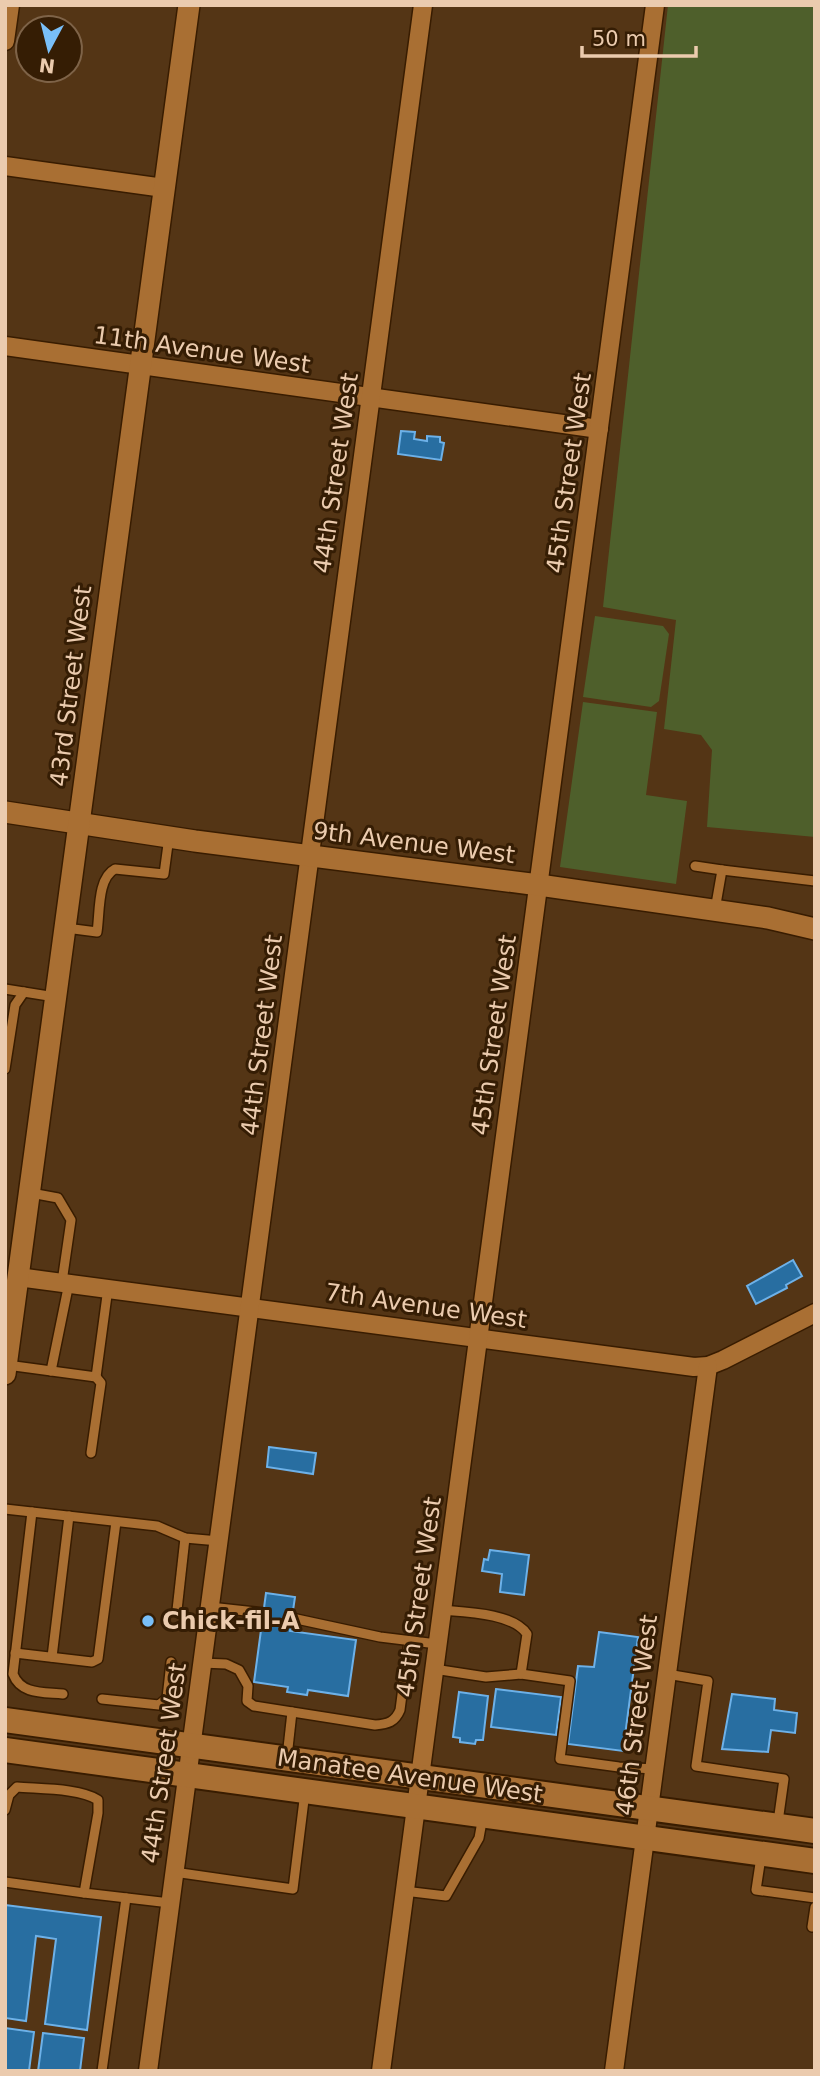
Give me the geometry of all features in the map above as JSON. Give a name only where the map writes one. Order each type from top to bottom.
[{"type":"main road","name":"Manatee Avenue West","points":[[5,1720],[815,1831]]},
{"type":"main road","name":"Manatee Avenue West","points":[[5,1750],[815,1861]]},
{"type":"street","points":[[5,41],[10,5]]},
{"type":"street","name":"43rd Street West","points":[[6,1369],[189,5]]},
{"type":"street","name":"44th Street West","points":[[148,2071],[423,5]]},
{"type":"street","name":"45th Street West","points":[[381,2071],[655,5]]},
{"type":"street","points":[[5,166],[164,188]]},
{"type":"street","name":"11th Avenue West","points":[[5,346],[599,429]]},
{"type":"street","name":"9th Avenue West","points":[[5,812],[169,837],[715,910],[815,929]]},
{"type":"street","name":"7th Avenue West","points":[[19,1277],[694,1367],[708,1366],[815,1313]]},
{"type":"street","name":"46th Street West","points":[[614,2071],[708,1366]]},
{"type":"lane","points":[[66,928],[97,932],[104,880],[110,871],[115,869],[164,874],[169,837]]},
{"type":"lane","points":[[695,866],[815,881]]},
{"type":"lane","points":[[715,910],[722,870]]},
{"type":"lane","points":[[5,989],[56,998]]},
{"type":"lane","points":[[5,1069],[15,1005],[24,992]]},
{"type":"lane","points":[[30,1193],[58,1198],[71,1220],[66,1283],[51,1371]]},
{"type":"lane","points":[[96,1377],[107,1288]]},
{"type":"lane","points":[[6,1369],[96,1377],[101,1383],[91,1453]]},
{"type":"lane","points":[[5,1509],[157,1526],[185,1538],[219,1541]]},
{"type":"lane","points":[[32,1512],[13,1674],[16,1682],[25,1690],[63,1694]]},
{"type":"lane","points":[[52,1657],[69,1516]]},
{"type":"lane","points":[[15,1653],[92,1662],[98,1659],[116,1521]]},
{"type":"lane","points":[[177,1610],[185,1538]]},
{"type":"lane","points":[[210,1606],[264,1613]]},
{"type":"lane","points":[[442,1610],[489,1616],[512,1622],[524,1630],[527,1634],[522,1674]]},
{"type":"lane","points":[[292,1618],[367,1635],[437,1644]]},
{"type":"lane","points":[[202,1663],[226,1664],[239,1670],[248,1686],[249,1704],[375,1725],[388,1724],[396,1719],[400,1710],[409,1641]]},
{"type":"lane","points":[[102,1699],[159,1705],[167,1698],[171,1662]]},
{"type":"lane","points":[[434,1669],[486,1676],[522,1674],[570,1681],[560,1759],[654,1769]]},
{"type":"lane","points":[[667,1674],[708,1681],[696,1766],[784,1779],[777,1826]]},
{"type":"lane","points":[[287,1759],[292,1712]]},
{"type":"lane","points":[[5,1810],[9,1796],[17,1787],[59,1791],[98,1800],[84,1893]]},
{"type":"lane","points":[[174,1872],[293,1889],[305,1791]]},
{"type":"lane","points":[[404,1891],[446,1896],[479,1838],[483,1815]]},
{"type":"lane","points":[[762,1853],[756,1890],[815,1898]]},
{"type":"lane","points":[[5,1882],[170,1903]]},
{"type":"lane","points":[[102,2071],[126,1898]]},
{"type":"lane","points":[[815,1907],[812,1927],[815,1927]]},
{"type":"green space","points":[[668,5],[815,5],[815,837],[707,827],[712,750],[701,735],[664,729],[676,620],[603,607]]},
{"type":"green space","points":[[595,616],[663,626],[669,634],[659,701],[651,707],[583,697]]},
{"type":"green space","points":[[583,702],[657,712],[646,795],[687,801],[676,884],[560,867]]},
{"type":"building","points":[[401,431],[415,432],[414,439],[427,441],[427,436],[440,437],[440,442],[444,443],[441,460],[398,454]]},
{"type":"building","points":[[793,1260],[802,1276],[786,1285],[787,1288],[756,1304],[747,1286]]},
{"type":"building","points":[[269,1447],[316,1453],[313,1474],[267,1467]]},
{"type":"building","points":[[490,1550],[529,1555],[524,1595],[500,1592],[502,1574],[482,1571],[484,1559],[488,1560]]},
{"type":"building","points":[[266,1593],[295,1597],[290,1631],[356,1640],[348,1696],[308,1690],[307,1695],[287,1692],[288,1687],[254,1682]]},
{"type":"building","points":[[599,1632],[638,1637],[623,1751],[568,1744],[578,1666],[594,1667]]},
{"type":"building","points":[[496,1689],[561,1697],[556,1735],[491,1727]]},
{"type":"building","points":[[459,1692],[488,1696],[483,1740],[476,1740],[475,1744],[460,1742],[460,1738],[453,1737]]},
{"type":"building","points":[[732,1694],[775,1699],[774,1710],[797,1713],[795,1733],[771,1730],[768,1752],[722,1749]]},
{"type":"building","points":[[5,1905],[101,1917],[87,2030],[45,2024],[56,1939],[36,1936],[26,2021],[5,2018]]},
{"type":"building","points":[[5,2028],[34,2032],[29,2071],[5,2071]]},
{"type":"building","points":[[43,2033],[84,2038],[80,2071],[38,2071]]},
{"type":"place","name":"Chick-fil-A","points":[[148,1621]]}]
